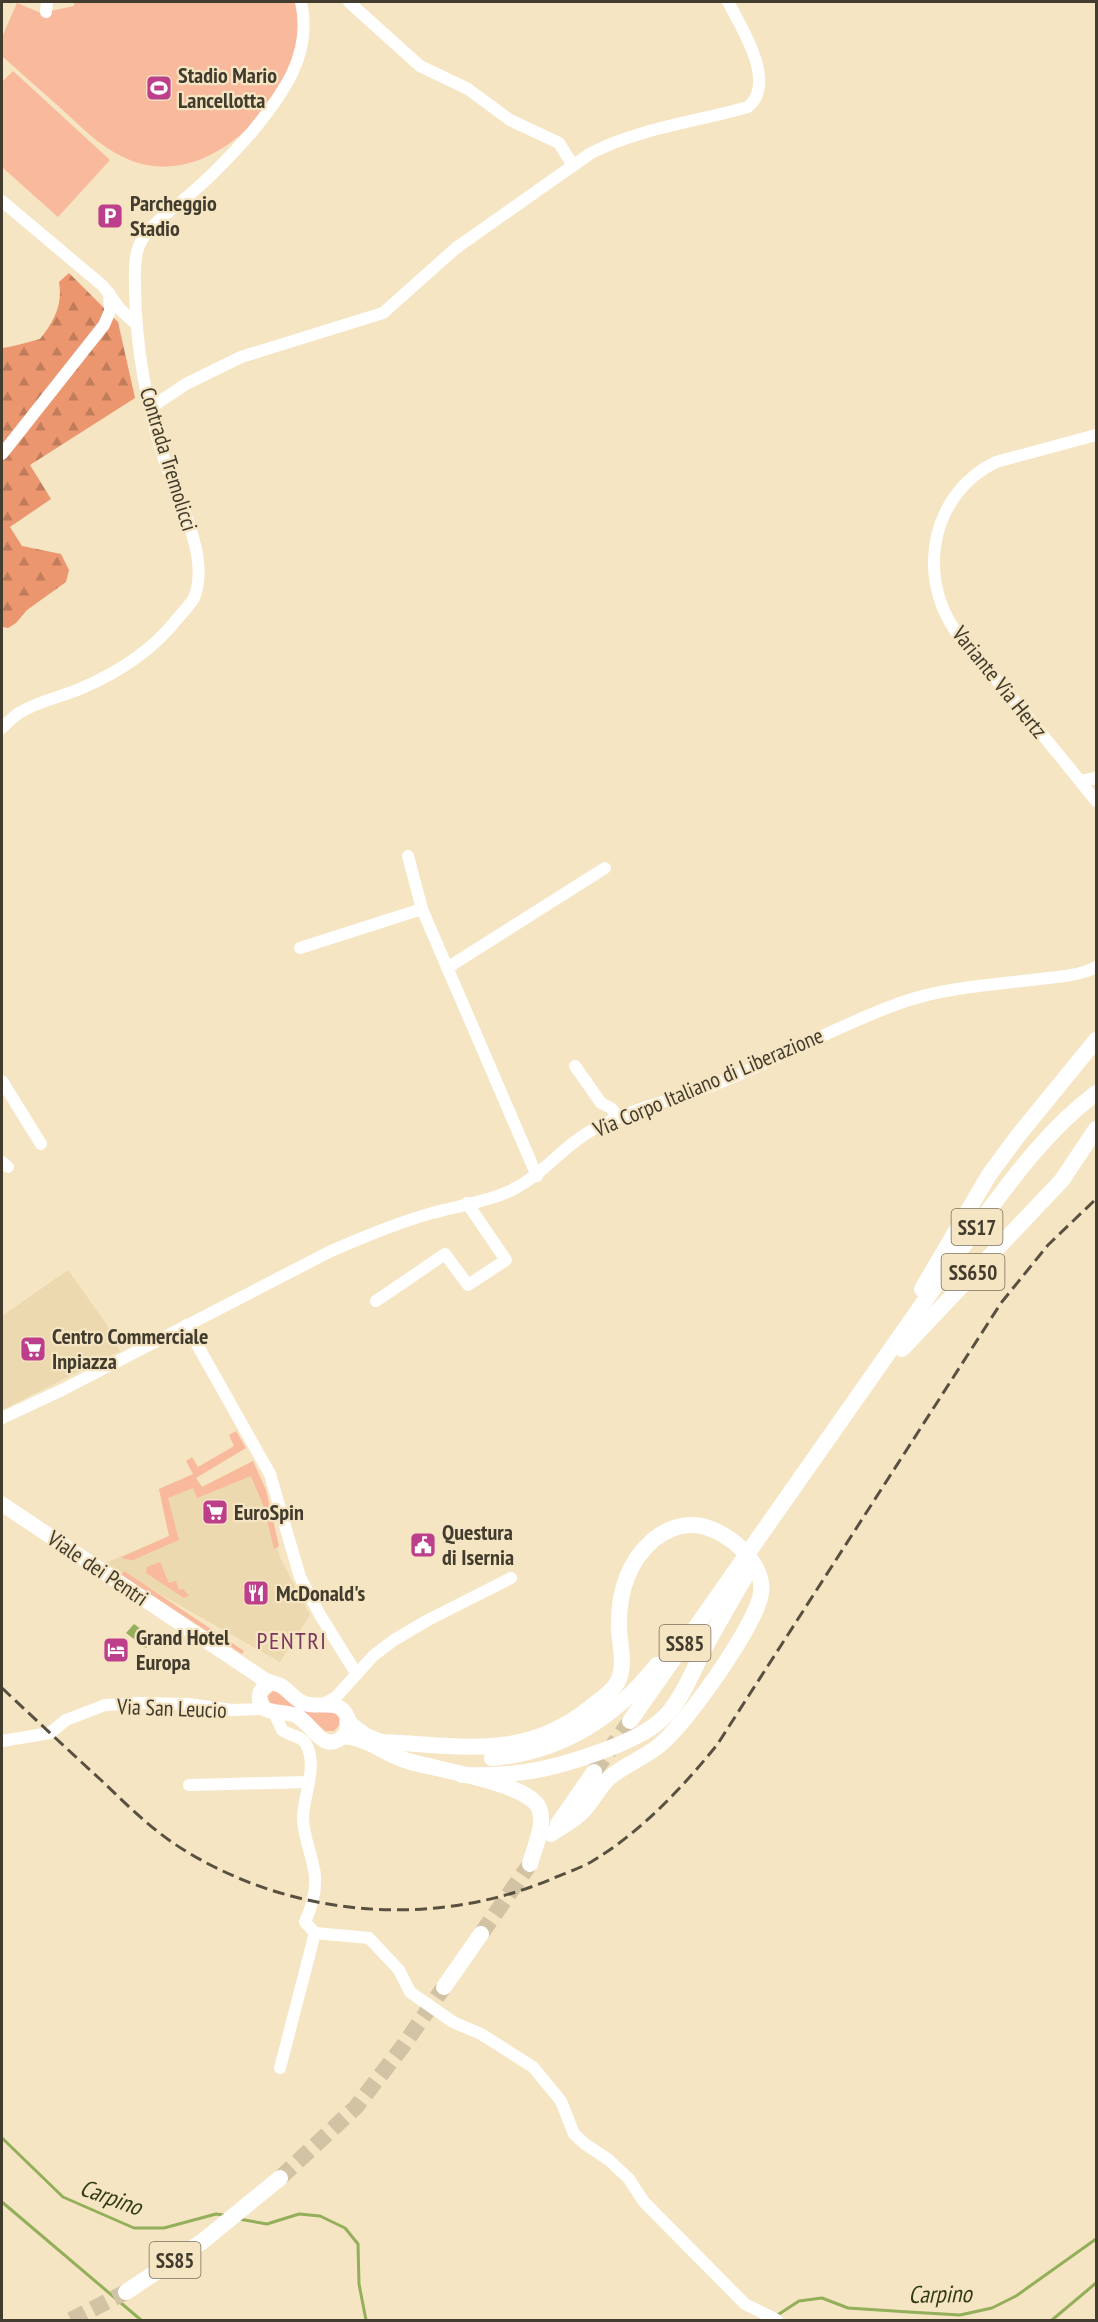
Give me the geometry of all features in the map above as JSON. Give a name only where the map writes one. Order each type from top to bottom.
[{"type":"highway","name":"SS650","points":[[873,1375],[963,1216],[989,1175],[1017,1137],[1096,1041]]},
{"type":"highway","name":"SS17","points":[[761,1536],[983,1218],[1029,1158],[1070,1115],[1096,1093]]},
{"type":"highway","name":"SS650","points":[[847,1412],[865,1400],[900,1351],[1062,1180],[1096,1129]]},
{"type":"highway","points":[[462,1775],[497,1776],[554,1768],[627,1741],[661,1721],[672,1709],[683,1690],[714,1630],[761,1551],[780,1509]]},
{"type":"highway","points":[[378,1742],[422,1743],[466,1748],[495,1746],[522,1742],[560,1728],[579,1717],[615,1686],[622,1670],[619,1629],[621,1601],[630,1567],[644,1548],[658,1536],[675,1527],[695,1525],[723,1535],[746,1552],[760,1577],[761,1596],[748,1626],[676,1731],[660,1745],[612,1776],[602,1785],[582,1812],[551,1834]]},
{"type":"highway","name":"SS85","points":[[630,1721],[761,1536]]},
{"type":"highway","points":[[346,1723],[378,1742],[427,1756],[469,1759],[525,1753],[567,1739],[594,1725],[645,1681],[711,1591],[740,1565]]},
{"type":"highway","points":[[346,1723],[365,1740],[403,1760],[521,1791],[531,1798],[541,1816],[530,1864],[594,1772]]},
{"type":"highway","points":[[444,1987],[481,1934]]},
{"type":"highway","name":"SS85","points":[[126,2292],[223,2227],[280,2178]]},
{"type":"main road","name":"Viale dei Pentri","points":[[2,1504],[254,1672],[266,1698],[283,1687],[294,1698],[306,1704],[332,1704],[346,1723]]},
{"type":"main road","points":[[266,1698],[309,1725],[318,1738],[328,1742],[337,1741],[346,1723]]},
{"type":"street","name":"Contrada Tremolicci","points":[[2,728],[19,713],[108,675],[143,654],[170,628],[193,599],[199,576],[197,549],[163,457],[145,388],[136,324],[135,262],[142,239],[220,169],[277,101],[289,82],[302,47],[304,13],[301,2]]},
{"type":"street","points":[[349,2],[420,66],[468,89],[510,120],[559,143],[572,164]]},
{"type":"street","points":[[150,408],[186,384],[241,357],[383,314],[456,248],[568,171],[572,164],[614,141],[748,107],[756,101],[760,90],[759,72],[752,49],[728,2]]},
{"type":"street","points":[[2,201],[109,293],[117,311],[136,324]]},
{"type":"street","points":[[2,454],[117,311]]},
{"type":"street","name":"Variante Via Hertz","points":[[1096,435],[996,462],[982,469],[967,482],[945,512],[934,546],[936,588],[954,629],[1096,801]]},
{"type":"street","points":[[1081,781],[1095,778]]},
{"type":"street","points":[[408,856],[422,909],[537,1176]]},
{"type":"street","points":[[447,968],[605,868]]},
{"type":"street","points":[[300,948],[422,909]]},
{"type":"street","name":"Via Corpo Italiano di Liberazione","points":[[2,1418],[62,1390],[339,1248],[376,1232],[508,1192],[537,1176],[574,1142],[618,1117],[721,1082],[825,1033],[903,1001],[956,990],[1068,976],[1096,967]]},
{"type":"street","points":[[575,1066],[601,1103],[611,1108],[618,1117]]},
{"type":"street","points":[[2,1080],[41,1144]]},
{"type":"street","points":[[376,1301],[446,1254],[468,1285],[506,1260],[468,1203]]},
{"type":"street","points":[[186,1325],[265,1464],[275,1487],[287,1538],[300,1577],[320,1615],[356,1673]]},
{"type":"street","points":[[324,1704],[343,1690],[373,1656],[408,1631],[511,1578]]},
{"type":"street","points":[[343,1690],[341,1700],[346,1723]]},
{"type":"street","points":[[266,1698],[282,1730],[303,1740],[311,1766],[303,1816],[304,1837],[314,1868],[315,1885],[305,1922],[315,1933],[369,1938],[399,1970],[410,1992],[453,2022],[481,2034],[533,2067],[561,2101],[574,2134],[609,2160],[629,2179],[644,2202],[745,2304],[772,2318]]},
{"type":"street","name":"Via San Leucio","points":[[2,1741],[50,1733],[66,1720],[105,1705],[140,1702],[243,1710],[266,1698]]},
{"type":"street","points":[[292,1735],[290,1724],[296,1716]]},
{"type":"street","points":[[189,1785],[309,1782]]},
{"type":"street","points":[[280,2068],[315,1933]]},
{"type":"shaded area","name":"Stadio Mario Lancellotta","points":[[74,2],[297,2],[298,42],[292,65],[281,87],[248,128],[228,144],[206,157],[182,165],[157,166],[132,161],[105,146],[2,56],[2,37],[17,3],[41,13],[74,6]]},
{"type":"shaded area","points":[[13,71],[110,160],[58,217],[2,167],[2,82]]},
{"type":"shaded area","points":[[68,1270],[107,1325],[120,1351],[2,1410],[2,1316]]},
{"type":"shaded area","points":[[236,1431],[246,1448],[196,1478],[202,1487],[253,1461],[266,1490],[279,1546],[274,1549],[264,1507],[251,1476],[197,1498],[193,1488],[168,1498],[179,1540],[133,1560],[124,1559],[122,1557],[169,1536],[159,1489],[193,1474],[186,1461],[192,1457],[198,1467],[234,1446],[229,1435]]},
{"type":"shaded area","points":[[253,1461],[280,1557],[310,1615],[280,1662],[105,1563],[169,1536],[159,1489],[194,1474],[202,1487]]},
{"type":"shaded area","points":[[160,1562],[169,1583],[176,1581],[179,1590],[183,1589],[189,1596],[184,1598],[146,1573],[147,1567]]},
{"type":"shaded area","points":[[124,1571],[244,1651],[242,1654],[121,1575]]},
{"type":"shaded area","points":[[134,1624],[153,1638],[146,1648],[126,1633]]},
{"type":"shaded area","points":[[273,1691],[336,1714],[339,1718],[339,1725],[334,1731],[325,1731],[310,1717],[270,1705],[268,1696]]},
{"type":"green space","points":[[69,273],[118,322],[135,398],[30,465],[51,499],[10,527],[22,546],[61,554],[69,570],[66,582],[27,610],[16,623],[8,628],[2,627],[2,346],[3,348],[40,339],[56,312],[60,298],[59,282]]},
{"type":"waterway","name":"Carpino","points":[[2,2138],[63,2197],[134,2228],[164,2228],[216,2214],[224,2215]]},
{"type":"waterway","points":[[2,2202],[141,2320]]},
{"type":"waterway","name":"Carpino","points":[[239,2219],[267,2224],[299,2214],[320,2216],[345,2228],[358,2244],[359,2284],[366,2320]]},
{"type":"waterway","name":"Carpino","points":[[776,2316],[799,2301],[822,2298],[848,2308],[909,2312],[960,2315],[992,2308],[1016,2296],[1096,2239]]},
{"type":"waterway","points":[[1052,2320],[1096,2283]]},
{"type":"tunnel","points":[[594,1772],[630,1721]]},
{"type":"tunnel","points":[[481,1934],[530,1864]]},
{"type":"tunnel","points":[[280,2178],[356,2107],[403,2046],[444,1987]]},
{"type":"tunnel","points":[[71,2320],[126,2292]]},
{"type":"railway","points":[[2,1688],[162,1835],[184,1850],[227,1873],[271,1890],[318,1902],[366,1909],[414,1909],[461,1905],[508,1894],[591,1862],[627,1837],[659,1809],[717,1745],[1001,1303],[1048,1245],[1096,1199]]},
{"type":"place","name":"Stadio Mario Lancellotta","points":[[159,88]]},
{"type":"place","name":"Parcheggio Stadio","points":[[110,216]]},
{"type":"place","name":"Centro Commerciale Inpiazza","points":[[33,1349]]},
{"type":"place","name":"EuroSpin","points":[[215,1512]]},
{"type":"place","name":"Questura di Isernia","points":[[423,1545]]},
{"type":"place","name":"McDonald's","points":[[256,1593]]},
{"type":"place","name":"Grand Hotel Europa","points":[[116,1650]]},
{"type":"district","name":"PENTRI","points":[[292,1640]]}]
